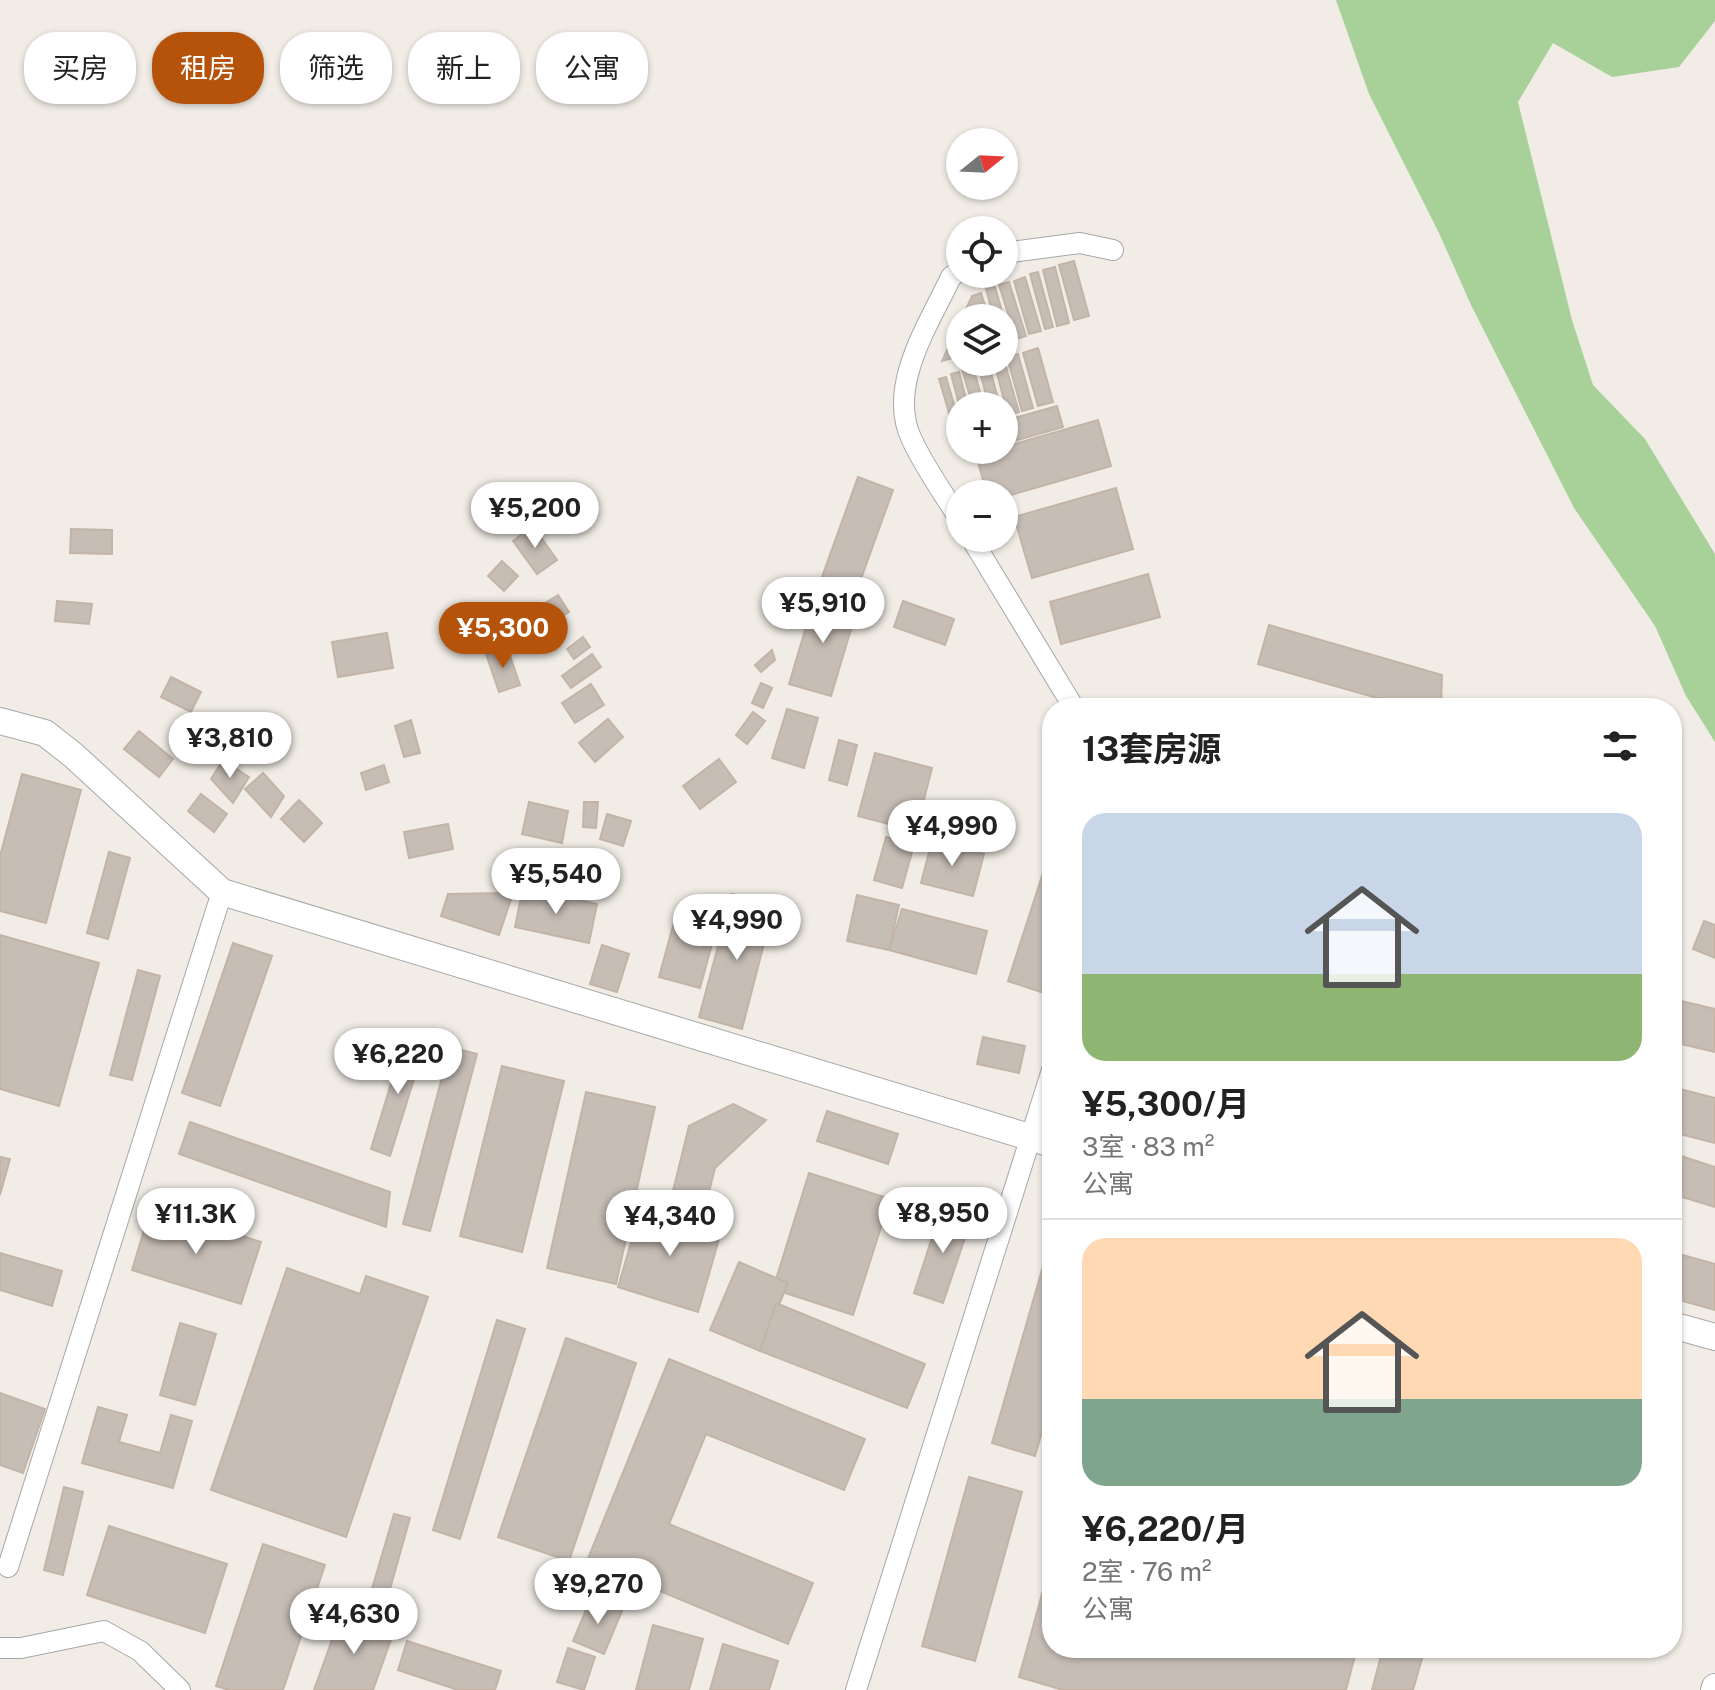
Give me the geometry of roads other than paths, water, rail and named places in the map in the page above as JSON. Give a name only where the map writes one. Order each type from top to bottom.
[{"type":"street","points":[[1018,251],[1080,243],[1113,250]]},
{"type":"street","points":[[946,288],[910,367],[902,405],[910,438],[946,497]]},
{"type":"street","points":[[979,552],[1068,698]]},
{"type":"street","points":[[0,721],[45,733],[222,892],[1042,1141],[856,1690]]},
{"type":"street","points":[[8,1567],[222,892]]},
{"type":"street","points":[[1682,1328],[1715,1337]]},
{"type":"street","points":[[0,1648],[21,1648],[104,1631],[140,1651],[180,1690]]}]
